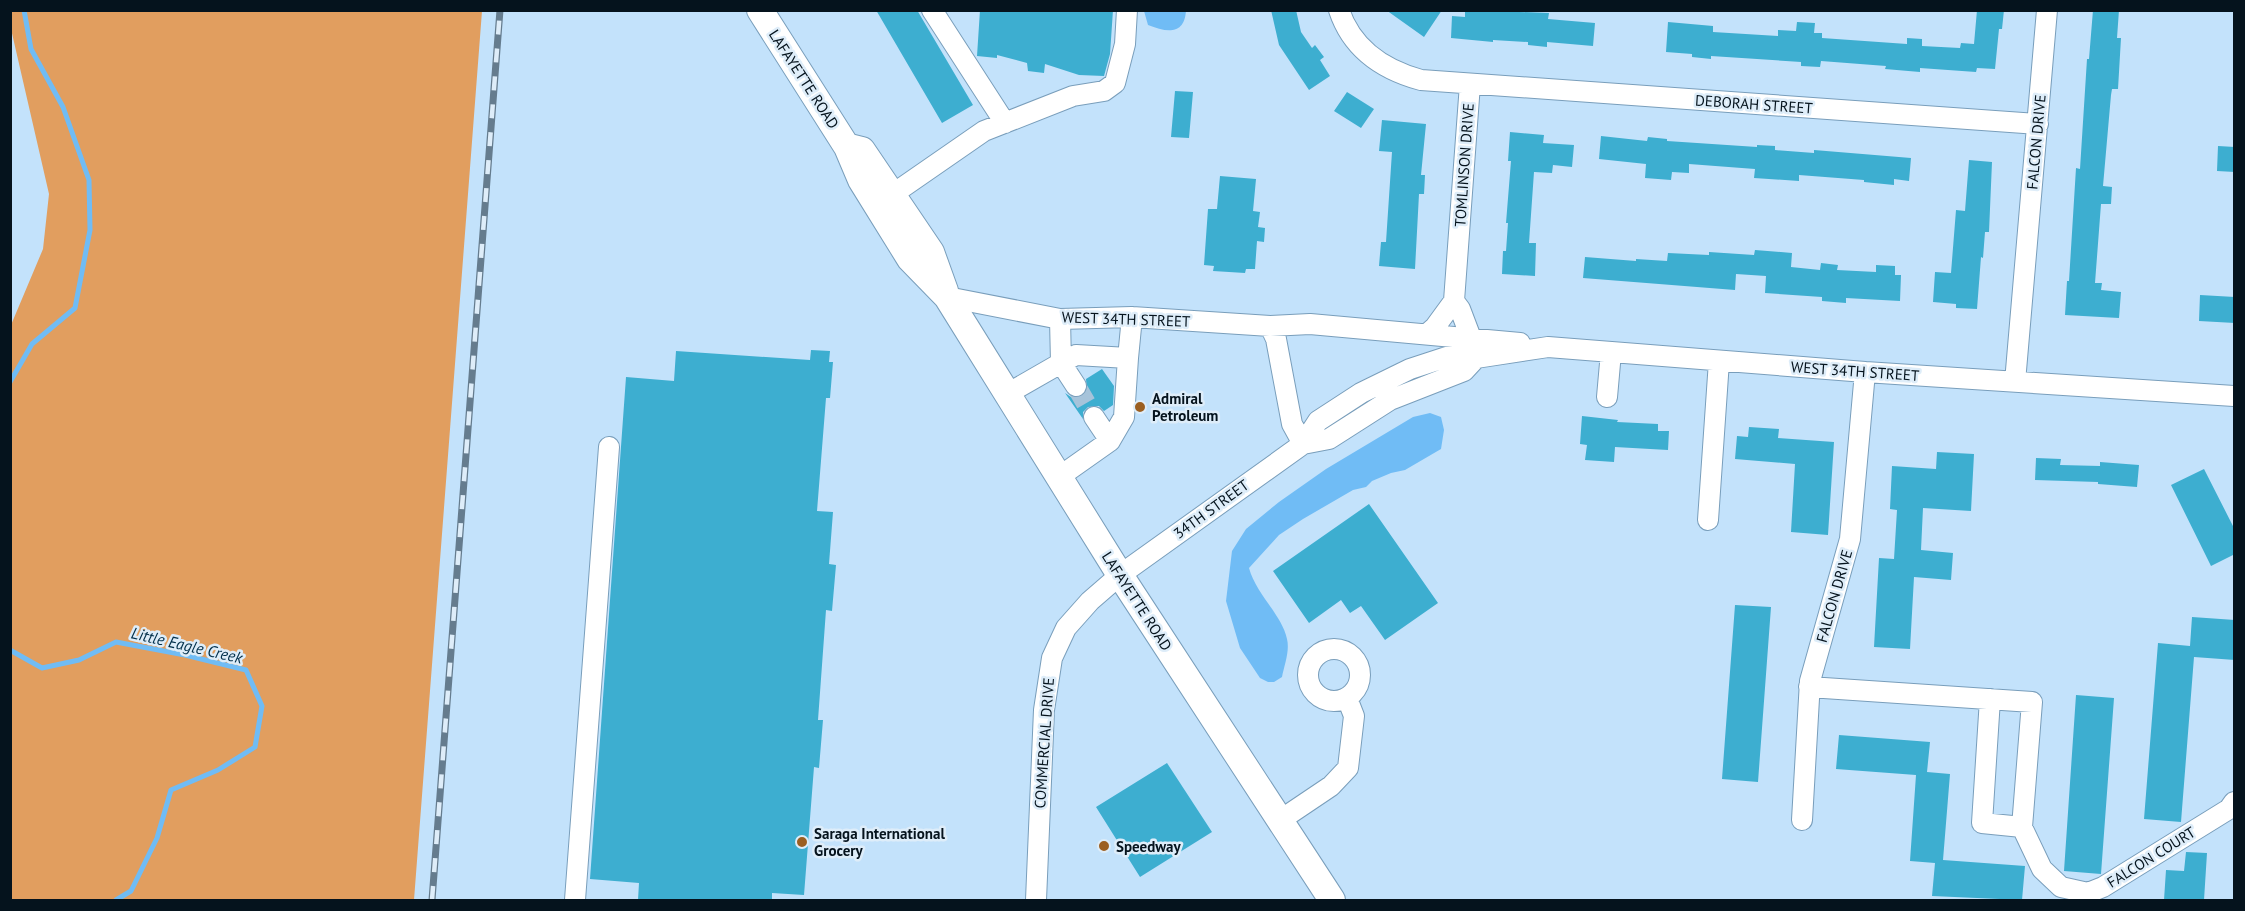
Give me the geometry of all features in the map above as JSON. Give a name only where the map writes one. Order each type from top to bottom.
[{"type":"main road","name":"LAFAYETTE ROAD","points":[[760,10],[847,147],[861,180],[910,259],[947,297]]},
{"type":"main road","name":"LAFAYETTE ROAD","points":[[847,147],[862,150],[931,252],[947,297],[1007,394],[1120,575],[1332,900]]},
{"type":"street","points":[[932,10],[1005,123]]},
{"type":"street","points":[[893,194],[984,131],[1073,96],[1104,91],[1115,83],[1125,44],[1127,10]]},
{"type":"street","name":"TOMLINSON DRIVE","points":[[1339,10],[1347,28],[1361,48],[1388,69],[1421,80],[1470,84],[1454,301]]},
{"type":"street","name":"FALCON DRIVE","points":[[2015,382],[2047,10]]},
{"type":"street","name":"DEBORAH STREET","points":[[1470,84],[2038,124]]},
{"type":"street","name":"WEST 34TH STREET","points":[[947,297],[1060,319],[1132,317],[1270,327],[1310,324],[1719,361],[2235,396]]},
{"type":"street","points":[[1427,334],[1454,301],[1460,309],[1471,338]]},
{"type":"street","points":[[1059,477],[1110,441],[1124,417],[1132,317]]},
{"type":"street","points":[[1060,319],[1061,363],[1076,386]]},
{"type":"street","points":[[1270,327],[1276,339],[1292,424],[1303,444]]},
{"type":"street","name":"WEST 34TH STREET","points":[[1303,444],[1329,439],[1390,400],[1464,371],[1476,358],[1548,347]]},
{"type":"street","points":[[1607,397],[1611,352]]},
{"type":"street","points":[[1007,394],[1076,355],[1128,358]]},
{"type":"street","points":[[1708,520],[1719,361]]},
{"type":"street","name":"FALCON DRIVE","points":[[1802,820],[1809,687],[1850,539],[1865,372]]},
{"type":"street","points":[[1094,417],[1110,441]]},
{"type":"street","name":"34TH STREET","points":[[1120,575],[1303,444]]},
{"type":"street","points":[[575,900],[609,447]]},
{"type":"street","name":"COMMERCIAL DRIVE","points":[[1036,900],[1044,710],[1052,657],[1059,641],[1074,619],[1090,601],[1120,575]]},
{"type":"street","points":[[1809,687],[1990,699],[2032,702],[2022,827],[1982,823],[1990,699]]},
{"type":"street","points":[[1279,821],[1331,786],[1348,768],[1354,716],[1347,698]]},
{"type":"street","name":"FALCON COURT","points":[[2022,827],[2042,869],[2061,887],[2088,893],[2103,887],[2229,809],[2235,802]]},
{"type":"shaded area","points":[[10,11],[482,11],[414,900],[11,900],[11,325],[43,249],[49,194],[11,29]]},
{"type":"water","points":[[1144,11],[1186,11],[1182,25],[1173,30],[1167,30],[1148,25]]},
{"type":"water","points":[[1430,413],[1441,417],[1444,430],[1441,449],[1405,470],[1391,473],[1372,481],[1366,487],[1353,490],[1303,519],[1279,535],[1249,568],[1257,587],[1280,621],[1288,644],[1282,677],[1274,682],[1260,678],[1240,648],[1226,601],[1232,551],[1246,529],[1326,469],[1413,417]]},
{"type":"building","points":[[876,10],[917,10],[973,105],[942,123]]},
{"type":"building","points":[[980,10],[1113,10],[1110,54],[1104,76],[1079,75],[1045,64],[1044,73],[1028,71],[1027,63],[997,55],[997,58],[977,56]]},
{"type":"building","points":[[1271,10],[1296,10],[1301,32],[1312,48],[1315,45],[1324,57],[1320,60],[1330,76],[1309,90],[1279,45]]},
{"type":"building","points":[[1386,10],[1442,10],[1424,37]]},
{"type":"building","points":[[1465,10],[1549,13],[1548,19],[1595,23],[1593,46],[1547,42],[1547,47],[1528,45],[1528,42],[1493,40],[1493,42],[1451,38],[1452,16],[1465,17]]},
{"type":"building","points":[[1977,10],[2004,10],[2002,29],[1999,29],[1995,69],[1977,68],[1976,72],[1920,68],[1920,72],[1885,69],[1886,66],[1821,61],[1820,67],[1801,66],[1801,62],[1711,56],[1711,59],[1692,57],[1692,54],[1666,52],[1668,22],[1713,26],[1713,32],[1778,36],[1778,30],[1796,31],[1797,22],[1815,23],[1814,33],[1822,33],[1822,38],[1907,44],[1907,38],[1922,39],[1922,46],[1960,48],[1961,43],[1974,44]]},
{"type":"building","points":[[2093,10],[2119,10],[2117,38],[2121,38],[2118,89],[2112,89],[2111,95],[2103,186],[2112,187],[2111,204],[2101,204],[2095,283],[2102,283],[2101,290],[2121,292],[2119,318],[2065,315],[2076,168],[2080,169],[2087,59],[2089,59]]},
{"type":"building","points":[[1175,91],[1193,92],[1189,138],[1171,137]]},
{"type":"building","points":[[1347,92],[1374,109],[1361,128],[1334,111]]},
{"type":"building","points":[[1382,120],[1426,124],[1421,175],[1425,175],[1424,194],[1419,194],[1415,269],[1379,266],[1381,242],[1386,242],[1392,152],[1379,151]]},
{"type":"building","points":[[1510,132],[1544,135],[1543,143],[1574,145],[1572,167],[1553,165],[1552,173],[1534,172],[1529,243],[1536,243],[1535,276],[1502,274],[1508,223],[1506,223],[1511,161],[1508,161]]},
{"type":"building","points":[[1601,136],[1647,141],[1648,137],[1667,139],[1667,141],[1757,147],[1757,145],[1775,146],[1775,150],[1814,153],[1814,150],[1911,158],[1909,181],[1894,179],[1894,185],[1864,182],[1864,180],[1799,175],[1799,181],[1754,178],[1755,169],[1689,164],[1689,173],[1672,172],[1671,180],[1645,178],[1646,164],[1599,159]]},
{"type":"building","points":[[2218,146],[2235,147],[2235,172],[2217,171]]},
{"type":"building","points":[[1969,160],[1992,162],[1989,232],[1985,232],[1983,258],[1981,257],[1977,309],[1956,308],[1956,304],[1933,302],[1935,272],[1951,273],[1956,210],[1965,211]]},
{"type":"building","points":[[1220,176],[1256,179],[1253,211],[1260,212],[1258,227],[1265,228],[1264,242],[1257,241],[1255,269],[1246,269],[1245,273],[1213,271],[1214,266],[1204,265],[1208,209],[1217,209]]},
{"type":"building","points":[[1755,250],[1792,253],[1791,267],[1820,270],[1821,263],[1838,265],[1837,270],[1876,272],[1876,265],[1895,266],[1895,275],[1901,275],[1900,301],[1846,298],[1846,303],[1822,301],[1822,297],[1765,293],[1766,276],[1736,274],[1735,290],[1583,278],[1585,257],[1667,261],[1668,253],[1709,255],[1709,252],[1754,255]]},
{"type":"building","points":[[2200,295],[2235,297],[2235,323],[2199,321]]},
{"type":"building","points":[[811,350],[830,351],[829,362],[833,362],[830,398],[826,398],[817,511],[833,512],[829,564],[836,565],[832,611],[826,610],[818,720],[823,720],[819,768],[814,767],[804,895],[772,893],[772,900],[638,900],[639,883],[590,879],[626,377],[674,381],[676,351],[810,360]]},
{"type":"building","points":[[1102,369],[1114,386],[1113,405],[1104,411],[1099,406],[1088,407],[1083,412],[1083,419],[1065,393],[1071,397],[1082,396],[1087,391],[1086,379]]},
{"type":"building","points":[[1582,416],[1618,420],[1617,422],[1658,424],[1658,431],[1669,431],[1668,450],[1615,447],[1614,462],[1585,460],[1587,445],[1580,444]]},
{"type":"building","points":[[1749,427],[1779,429],[1778,438],[1834,442],[1828,535],[1791,532],[1795,464],[1735,459],[1737,436],[1748,437]]},
{"type":"building","points":[[1937,452],[1974,454],[1971,511],[1923,508],[1921,550],[1953,553],[1951,580],[1914,577],[1910,649],[1874,647],[1879,558],[1894,559],[1897,510],[1890,509],[1892,466],[1936,469]]},
{"type":"building","points":[[2036,458],[2061,459],[2060,465],[2100,466],[2100,462],[2139,465],[2137,487],[2098,484],[2098,482],[2035,480]]},
{"type":"building","points":[[2204,469],[2235,530],[2235,554],[2211,566],[2171,485]]},
{"type":"building","points":[[1369,504],[1438,603],[1385,640],[1361,606],[1350,613],[1341,600],[1309,623],[1273,571]]},
{"type":"building","points":[[1735,605],[1771,607],[1758,782],[1722,779]]},
{"type":"building","points":[[2192,617],[2235,620],[2235,660],[2194,657],[2181,822],[2144,819],[2158,643],[2190,646]]},
{"type":"building","points":[[2076,695],[2114,698],[2101,874],[2064,871]]},
{"type":"building","points":[[1839,735],[1930,742],[1927,772],[1950,774],[1943,860],[2025,866],[2022,900],[1932,896],[1935,863],[1910,861],[1916,775],[1836,769]]},
{"type":"building","points":[[1167,763],[1212,832],[1140,877],[1096,807]]},
{"type":"building","points":[[2186,852],[2207,853],[2204,900],[2164,900],[2166,870],[2184,871]]},
{"type":"waterway","name":"Little Eagle Creek","points":[[10,382],[32,344],[75,308],[90,230],[89,180],[63,107],[31,49],[24,10]]},
{"type":"waterway","name":"Little Eagle Creek","points":[[10,650],[42,668],[79,660],[116,642],[185,655],[246,670],[262,706],[255,747],[218,770],[171,790],[157,838],[131,891],[116,900]]},
{"type":"tunnel","points":[[1076,386],[1094,417]]},
{"type":"railway","points":[[432,900],[500,10]]},
{"type":"place","name":"Admiral Petroleum","points":[[1140,407]]},
{"type":"place","name":"Saraga International Grocery","points":[[802,842]]},
{"type":"place","name":"Speedway","points":[[1104,846]]}]
